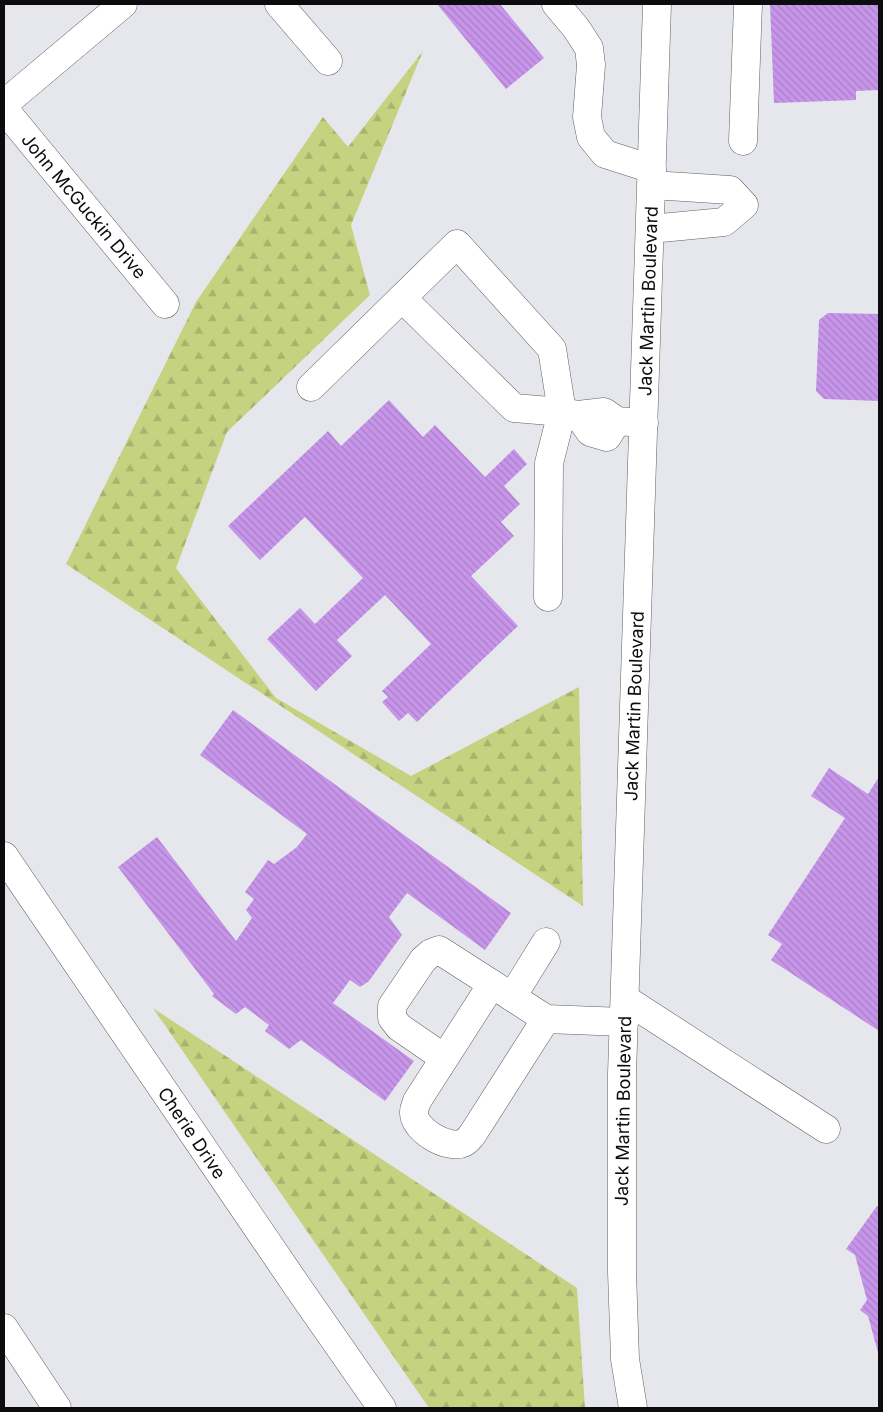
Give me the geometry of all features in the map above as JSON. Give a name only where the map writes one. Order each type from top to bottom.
[{"type":"street","points":[[4,104],[123,4]]},
{"type":"street","points":[[279,4],[328,61]]},
{"type":"street","points":[[556,4],[576,28],[589,48],[592,65],[587,118],[591,137],[605,154],[652,177],[730,190],[744,205],[724,222],[650,228]]},
{"type":"street","name":"Jack Martin Boulevard","points":[[633,1408],[625,1359],[622,1272],[622,1074],[630,422],[650,228],[657,4]]},
{"type":"street","points":[[743,141],[748,4]]},
{"type":"street","name":"John McGuckin Drive","points":[[4,109],[165,304]]},
{"type":"street","points":[[311,386],[457,244],[552,348],[570,414],[590,432],[607,436],[630,422]]},
{"type":"street","points":[[402,298],[514,408],[570,414]]},
{"type":"street","points":[[548,597],[549,463],[570,414]]},
{"type":"street","name":"Cherie Drive","points":[[4,856],[299,1290],[382,1408]]},
{"type":"street","points":[[546,942],[444,1058],[417,1102],[414,1113],[418,1124],[429,1135],[441,1142],[454,1145],[464,1143],[472,1135],[546,1019]]},
{"type":"street","points":[[444,1058],[399,1027],[392,1018],[392,1006],[423,960],[431,953],[439,950],[546,1019],[624,1011],[826,1129]]},
{"type":"street","points":[[4,1328],[57,1408]]},
{"type":"green space","points":[[423,51],[351,225],[370,295],[227,432],[176,568],[276,698],[411,776],[579,687],[583,906],[66,564],[196,302],[323,117],[348,147]]},
{"type":"green space","points":[[153,1008],[577,1288],[585,1408],[429,1408]]},
{"type":"building","points":[[437,4],[500,4],[544,58],[506,89]]},
{"type":"building","points":[[770,4],[879,4],[879,90],[856,91],[856,100],[774,103]]},
{"type":"building","points":[[828,313],[879,314],[879,401],[824,399],[816,391],[819,320]]},
{"type":"building","points":[[389,400],[423,437],[435,425],[485,477],[514,449],[527,464],[504,486],[520,504],[501,522],[514,536],[471,576],[518,626],[417,722],[408,713],[399,721],[382,702],[388,697],[382,691],[431,644],[385,595],[337,640],[352,656],[316,691],[267,639],[300,608],[315,624],[363,578],[305,517],[260,560],[228,526],[328,431],[341,446]]},
{"type":"building","points":[[233,710],[511,913],[485,950],[407,893],[389,917],[402,935],[369,981],[360,987],[350,980],[333,1003],[414,1061],[385,1101],[301,1040],[289,1049],[265,1031],[269,1025],[245,1007],[236,1014],[212,996],[214,994],[118,867],[157,837],[236,941],[252,918],[246,910],[254,899],[245,892],[268,860],[274,864],[297,847],[307,834],[200,755]]},
{"type":"building","points":[[829,768],[868,794],[879,777],[879,1031],[771,960],[782,944],[768,935],[845,818],[811,796]]},
{"type":"building","points":[[877,1206],[879,1207],[879,1356],[868,1316],[860,1310],[867,1300],[855,1255],[846,1249]]}]
